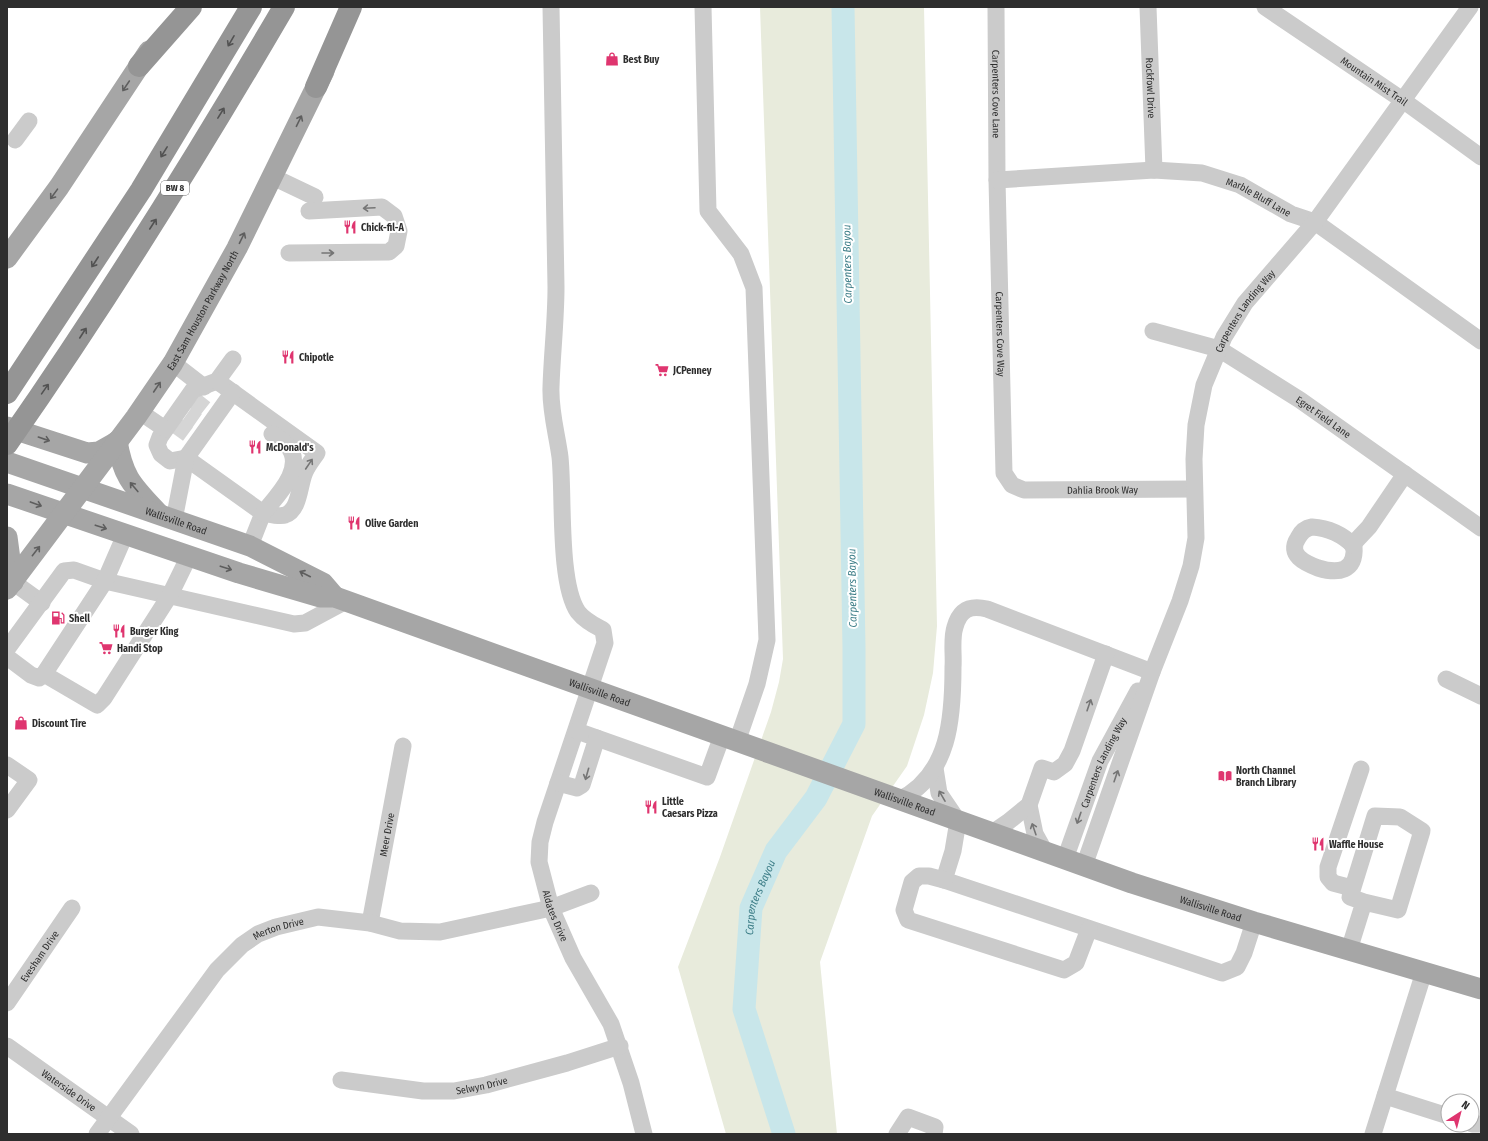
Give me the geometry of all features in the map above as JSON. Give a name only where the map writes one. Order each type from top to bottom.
[{"type":"highway","points":[[139,66],[191,7]]},
{"type":"highway","name":"BW 8","points":[[7,393],[141,190],[251,7]]},
{"type":"highway","name":"BW 8","points":[[7,444],[62,366],[165,205],[284,7]]},
{"type":"highway","points":[[316,87],[351,7]]},
{"type":"main road","points":[[7,258],[59,187],[179,7]]},
{"type":"main road","name":"East Sam Houston Parkway North","points":[[10,586],[83,489],[116,442],[140,412],[173,363],[237,248],[316,87],[359,7]]},
{"type":"main road","points":[[7,427],[87,453],[99,452],[116,442],[121,463],[132,484],[167,518]]},
{"type":"main road","name":"Wallisville Road","points":[[7,462],[250,546],[323,583],[340,599]]},
{"type":"main road","name":"Wallisville Road","points":[[7,494],[189,556],[320,597],[340,599],[1084,866],[1254,922],[1424,972],[1480,984]]},
{"type":"main road","points":[[7,537],[10,586]]},
{"type":"street","name":"Aldates Drive","points":[[551,7],[556,280],[556,319],[551,388],[552,410],[560,458],[567,580],[578,612],[592,624],[603,630],[605,643],[577,731],[545,822],[539,862],[551,908],[573,958],[611,1024],[620,1046],[644,1134]]},
{"type":"street","points":[[577,731],[707,776],[729,739],[757,684],[766,640],[754,288],[742,254],[708,211],[702,7]]},
{"type":"street","name":"Carpenters Cove Lane","points":[[996,7],[997,180]]},
{"type":"street","name":"Rockfowl Drive","points":[[1148,7],[1154,170]]},
{"type":"street","name":"Mountain Mist Trail","points":[[1266,7],[1404,101],[1481,157]]},
{"type":"street","name":"Carpenters Landing Way","points":[[1084,866],[1152,672],[1180,601],[1191,566],[1196,538],[1194,447],[1197,416],[1204,385],[1219,349],[1230,325],[1246,303],[1315,222],[1404,101],[1470,7]]},
{"type":"street","points":[[15,140],[29,120]]},
{"type":"street","name":"Marble Bluff Lane","points":[[997,180],[1154,170],[1202,173],[1240,185],[1291,214],[1315,222],[1481,341]]},
{"type":"street","points":[[273,177],[312,204],[382,207],[394,216],[399,231],[396,246],[389,252],[289,253]]},
{"type":"street","name":"Carpenters Cove Way","points":[[997,180],[1002,465],[1007,480],[1012,485]]},
{"type":"street","name":"Egret Field Lane","points":[[1153,331],[1219,349],[1284,389],[1481,528]]},
{"type":"street","points":[[167,518],[186,458],[193,390],[211,384],[233,359]]},
{"type":"street","points":[[173,363],[211,384],[240,396],[317,453],[305,470],[299,488],[296,506],[284,516],[264,513],[186,458],[170,461],[161,454],[157,445],[160,437],[191,419],[240,396]]},
{"type":"street","points":[[240,396],[251,412],[258,417],[264,427],[288,446],[293,456],[294,468],[287,482],[264,513],[250,546]]},
{"type":"street","points":[[140,412],[191,419]]},
{"type":"street","points":[[1352,545],[1369,527],[1405,474]]},
{"type":"street","name":"Dahlia Brook Way","points":[[1012,485],[1024,490],[1194,489]]},
{"type":"street","points":[[7,657],[31,675],[39,678],[44,674],[105,581],[125,534]]},
{"type":"street","points":[[44,674],[97,705],[104,698],[170,595],[189,556]]},
{"type":"street","points":[[7,649],[64,571],[74,570],[105,581],[294,624],[305,624],[340,599]]},
{"type":"street","points":[[10,586],[42,603]]},
{"type":"street","points":[[899,800],[912,793],[925,782],[935,768],[950,725],[953,698],[954,628],[959,617],[967,609],[975,607],[987,609],[1152,672]]},
{"type":"street","points":[[1045,852],[1035,834],[1029,805],[1042,768],[1054,772],[1065,764],[1076,741],[1106,654]]},
{"type":"street","name":"Carpenters Landing Way","points":[[1065,859],[1100,761],[1132,699],[1152,672]]},
{"type":"street","points":[[1446,679],[1481,696]]},
{"type":"street","points":[[558,783],[577,788],[582,785],[597,738]]},
{"type":"street","name":"Meer Drive","points":[[370,923],[403,746]]},
{"type":"street","points":[[7,765],[29,780],[7,810]]},
{"type":"street","points":[[935,768],[939,793],[958,821],[953,851],[944,880]]},
{"type":"street","points":[[1352,888],[1333,883],[1328,877],[1328,867],[1361,769]]},
{"type":"street","points":[[992,833],[1029,805]]},
{"type":"street","points":[[1375,816],[1400,817],[1422,831],[1398,910],[1364,902],[1350,897],[1375,816]]},
{"type":"street","points":[[1089,929],[1076,964],[1064,970],[908,920],[904,910],[912,882],[919,876],[929,876],[1222,973],[1237,967],[1244,953],[1254,922]]},
{"type":"street","name":"Merton Drive","points":[[97,1134],[217,970],[242,945],[270,929],[294,921],[318,917],[370,923],[400,931],[440,932],[551,908],[591,893]]},
{"type":"street","points":[[1349,950],[1364,902]]},
{"type":"street","name":"Evesham Drive","points":[[7,1003],[72,908]]},
{"type":"street","points":[[1373,1134],[1424,972]]},
{"type":"street","name":"Waterside Drive","points":[[7,1046],[130,1134]]},
{"type":"street","name":"Selwyn Drive","points":[[341,1080],[423,1091],[454,1091],[486,1085],[567,1064],[620,1046]]},
{"type":"street","points":[[1385,1096],[1440,1113]]},
{"type":"street","points":[[897,1134],[908,1117],[935,1127],[934,1134]]},
{"type":"shaded area","points":[[760,7],[924,7],[937,626],[933,673],[924,715],[907,766],[872,816],[820,962],[837,1134],[726,1134],[678,967],[720,857],[771,712],[783,659]]},
{"type":"waterway","name":"Carpenters Bayou","points":[[784,1134],[744,1009],[751,908],[776,851],[816,798],[854,724],[843,7]]},
{"type":"tunnel","points":[[195,401],[205,409]]},
{"type":"tunnel","points":[[187,414],[197,421]]},
{"type":"tunnel","points":[[177,426],[188,434]]},
{"type":"place","name":"Best Buy","points":[[612,59]]},
{"type":"place","name":"Chick-fil-A","points":[[350,227]]},
{"type":"place","name":"Chipotle","points":[[288,357]]},
{"type":"place","name":"JCPenney","points":[[662,370]]},
{"type":"place","name":"McDonald's","points":[[255,447]]},
{"type":"place","name":"Olive Garden","points":[[354,523]]},
{"type":"place","name":"Shell","points":[[58,618]]},
{"type":"place","name":"Burger King","points":[[119,631]]},
{"type":"place","name":"Handi Stop","points":[[106,648]]},
{"type":"place","name":"Discount Tire","points":[[21,723]]},
{"type":"place","name":"North Channel Branch Library","points":[[1225,776]]},
{"type":"place","name":"Little Caesars Pizza","points":[[651,807]]},
{"type":"place","name":"Waffle House","points":[[1318,844]]}]
